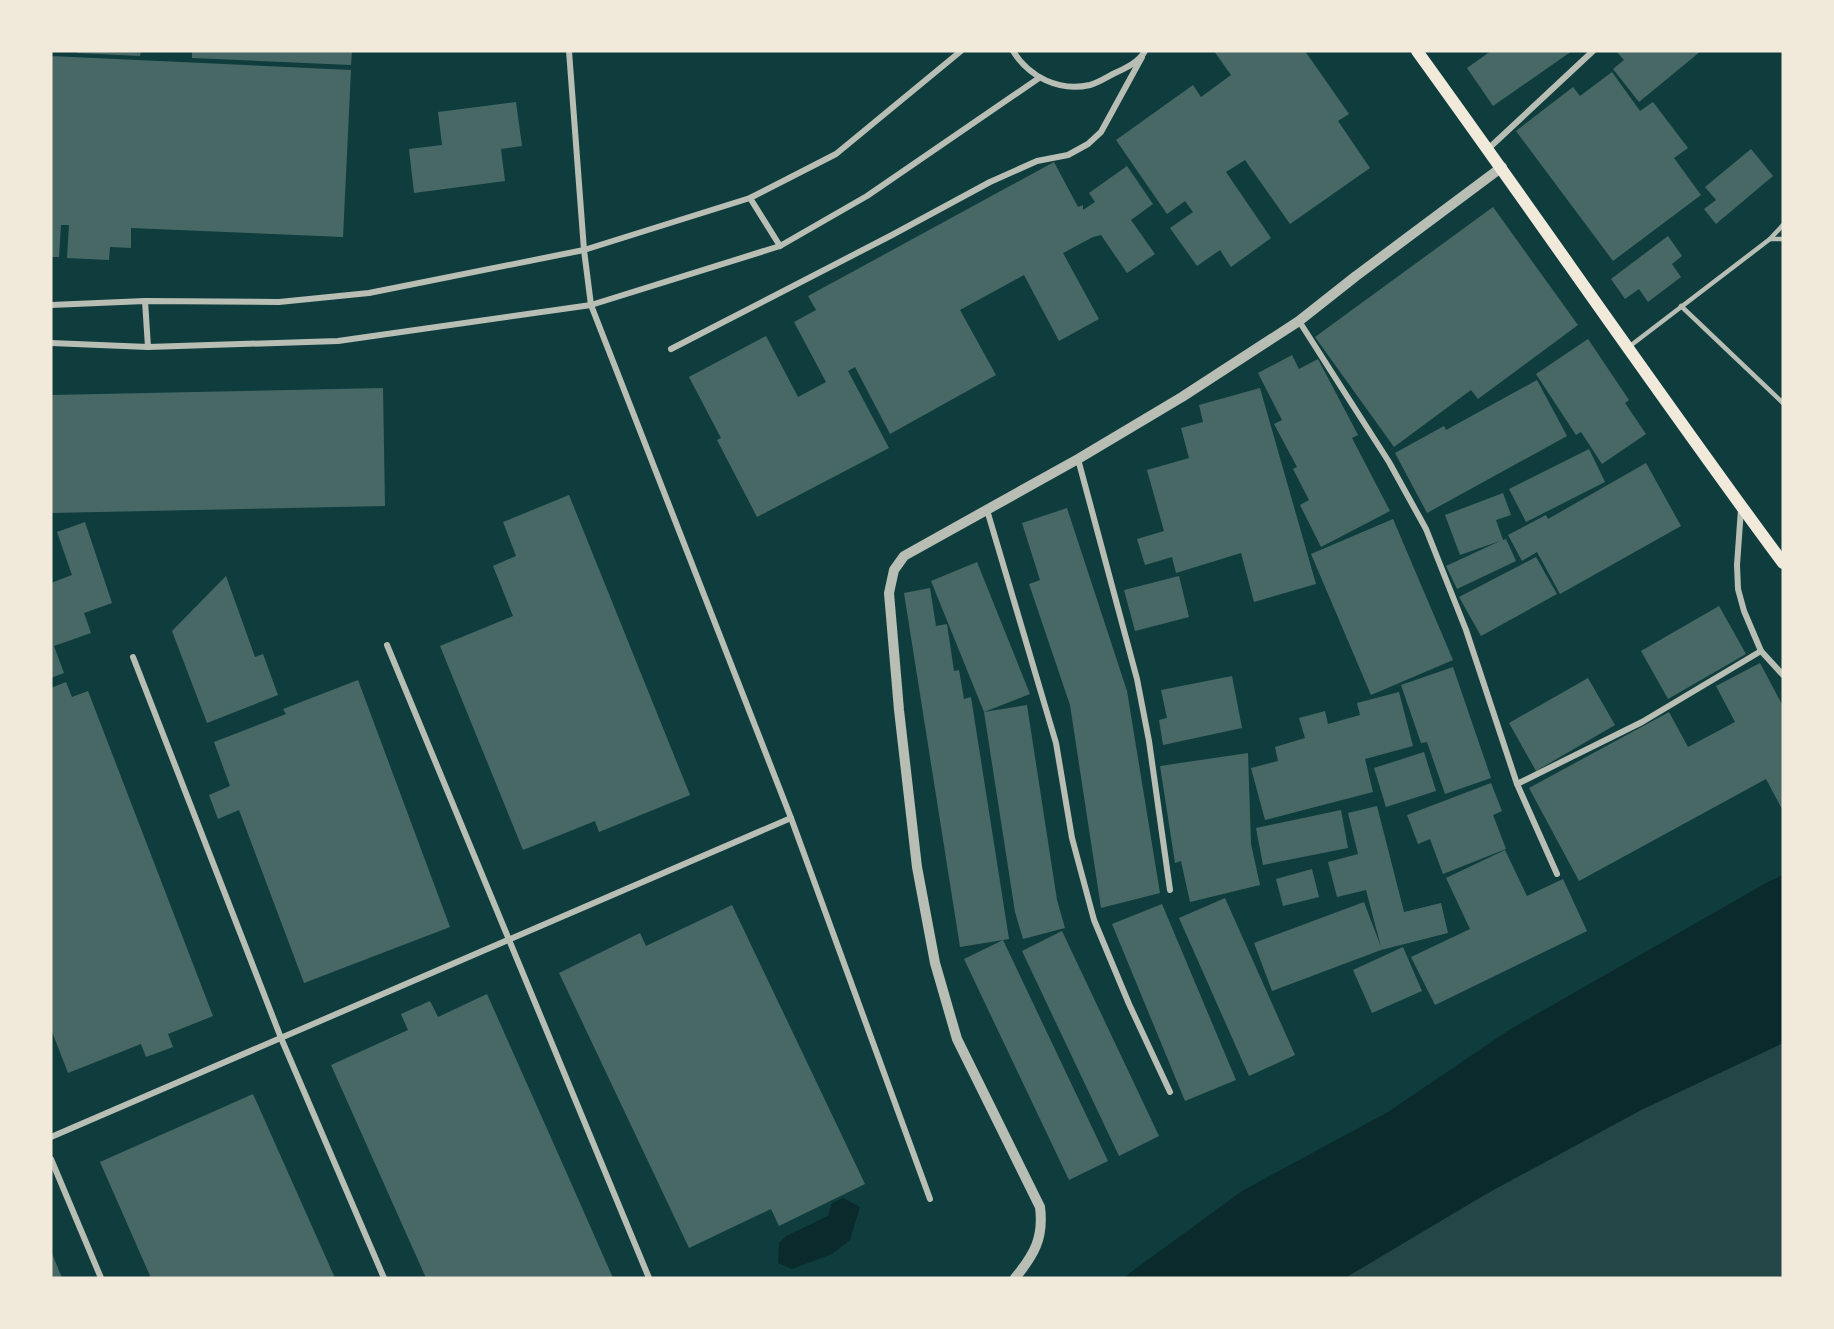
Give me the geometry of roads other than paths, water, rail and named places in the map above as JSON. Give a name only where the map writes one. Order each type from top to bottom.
[{"type":"main road","points":[[1417,51],[1502,167],[1627,348],[1783,562]]},
{"type":"street","points":[[569,51],[584,250],[591,305],[791,818],[930,1199]]},
{"type":"street","points":[[51,305],[145,301],[279,302],[369,292],[584,250],[750,198],[836,154],[961,51]]},
{"type":"street","points":[[1013,51],[1039,78],[1063,87],[1090,85],[1126,68],[1143,54]]},
{"type":"street","points":[[1488,149],[1593,51]]},
{"type":"street","points":[[671,349],[990,182],[1037,161],[1068,154],[1088,144],[1101,132],[1143,54]]},
{"type":"street","points":[[51,343],[148,347],[338,341],[591,305],[780,246],[867,196],[1039,78]]},
{"type":"street","points":[[1015,1278],[1031,1259],[1042,1223],[1040,1207],[957,1039],[935,963],[917,867],[899,710],[889,593],[894,570],[904,556],[1078,459],[1182,397],[1299,321],[1502,167]]},
{"type":"street","points":[[750,198],[780,246]]},
{"type":"street","points":[[145,301],[148,347]]},
{"type":"street","points":[[1299,321],[1389,462],[1426,529],[1466,630],[1516,784],[1557,874]]},
{"type":"street","points":[[1078,459],[1137,679],[1149,741],[1170,890]]},
{"type":"street","points":[[1741,506],[1737,565],[1738,589],[1744,611],[1761,651],[1783,675]]},
{"type":"street","points":[[987,510],[1056,743],[1072,838],[1094,920],[1129,1004],[1170,1092]]},
{"type":"street","points":[[387,645],[649,1278]]},
{"type":"street","points":[[1516,784],[1642,722],[1761,651]]},
{"type":"street","points":[[134,657],[281,1038],[384,1278]]},
{"type":"street","points":[[51,1137],[791,818]]},
{"type":"street","points":[[51,1159],[101,1278]]},
{"type":"lane","points":[[1627,348],[1770,239],[1783,225]]},
{"type":"lane","points":[[1770,239],[1783,239]]},
{"type":"lane","points":[[1681,306],[1783,403]]}]
